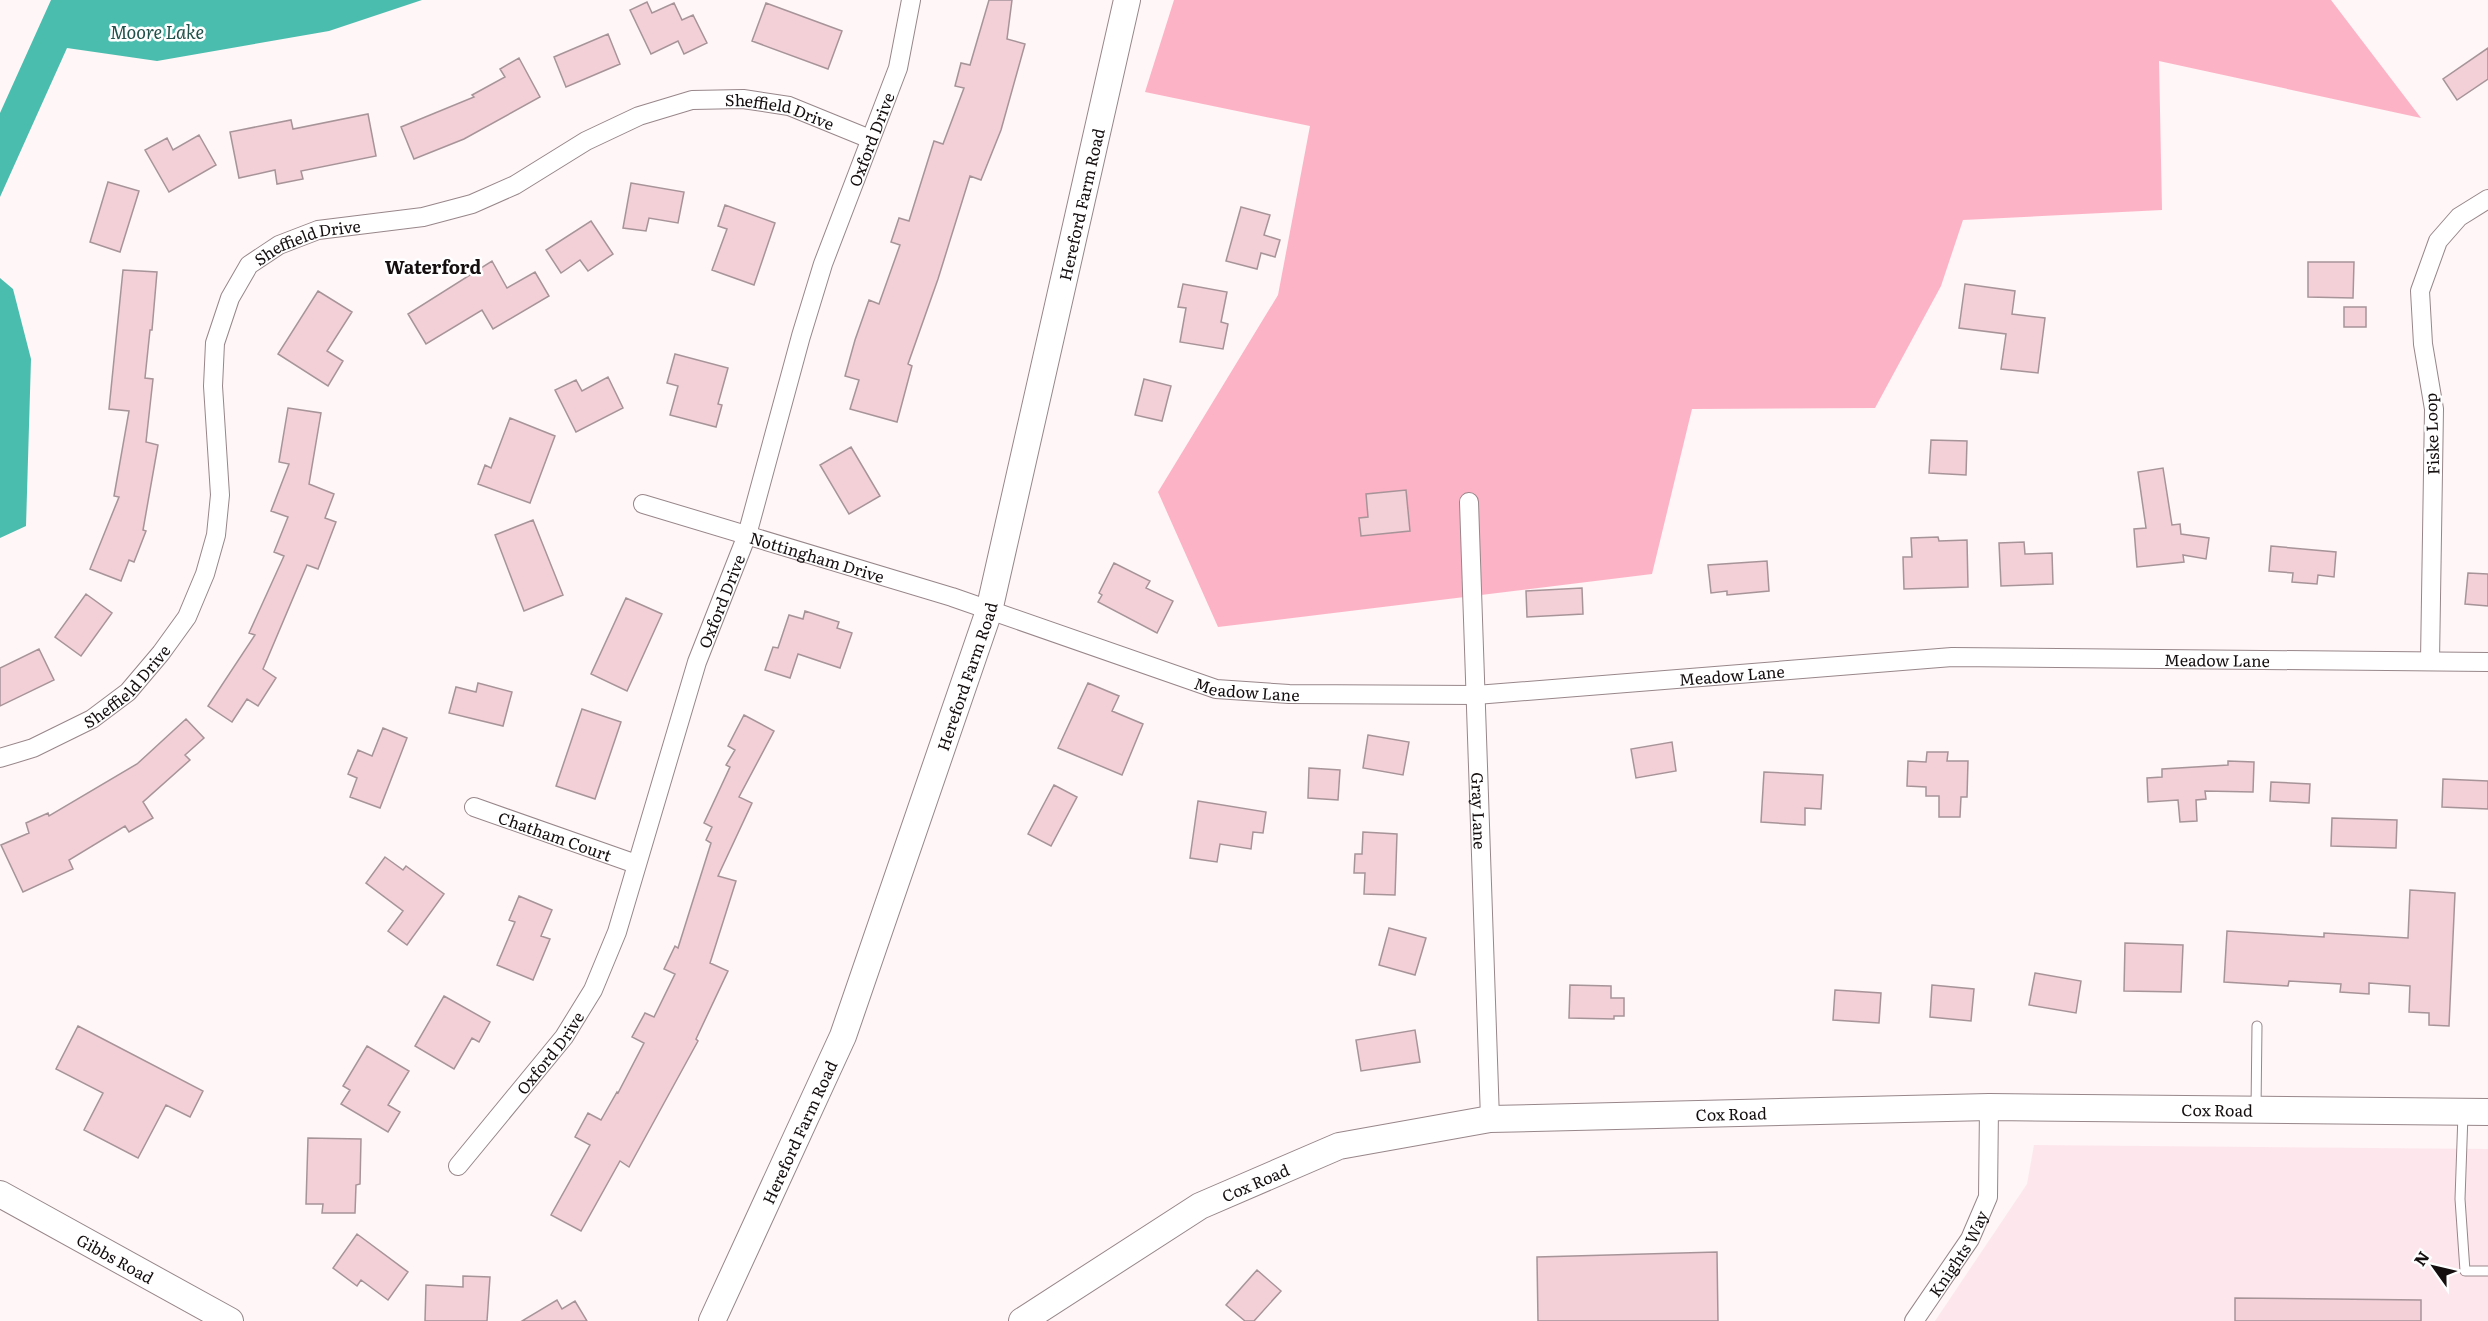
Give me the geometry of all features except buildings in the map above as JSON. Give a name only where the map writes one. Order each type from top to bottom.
[{"type":"street","name":"Oxford Drive","points":[[458,1166],[564,1036],[593,990],[617,933],[697,662],[747,535],[823,264],[898,68],[911,0]]},
{"type":"street","name":"Hereford Farm Road","points":[[711,1321],[843,1036],[989,611],[1127,0]]},
{"type":"street","name":"Sheffield Drive","points":[[0,758],[33,748],[92,719],[128,692],[161,653],[187,617],[205,574],[216,535],[220,495],[213,386],[215,343],[230,298],[249,265],[279,245],[318,230],[423,218],[472,204],[515,185],[586,141],[639,116],[692,100],[742,99],[789,106],[870,139]]},
{"type":"street","name":"Fiske Loop","points":[[2430,661],[2434,409],[2423,344],[2420,291],[2438,241],[2459,217],[2488,199]]},
{"type":"street","name":"Gray Lane","points":[[1469,502],[1490,1119]]},
{"type":"street","name":"Nottingham Drive","points":[[643,504],[952,597],[989,611]]},
{"type":"street","name":"Meadow Lane","points":[[989,611],[1216,689],[1289,694],[1476,695],[1952,657],[2488,662]]},
{"type":"street","name":"Chatham Court","points":[[474,807],[636,864]]},
{"type":"street","name":"Cox Road","points":[[1022,1321],[1200,1206],[1339,1146],[1490,1119],[1989,1107],[2476,1112]]},
{"type":"street","name":"Knights Way","points":[[1914,1321],[1970,1239],[1988,1197],[1989,1107]]},
{"type":"street","name":"Gibbs Road","points":[[0,1194],[230,1321]]},
{"type":"lane","points":[[2256,1109],[2257,1026]]},
{"type":"lane","points":[[2476,1112],[2464,1139],[2460,1199],[2464,1271],[2488,1271]]},
{"type":"shaded area","points":[[1174,0],[2331,0],[2421,118],[2159,61],[2162,210],[1963,220],[1941,286],[1875,408],[1692,409],[1652,574],[1218,627],[1158,492],[1278,295],[1310,126],[1145,92]]},
{"type":"shaded area","points":[[2034,1145],[2488,1149],[2488,1321],[1935,1321],[2027,1184]]},
{"type":"water","name":"Moore Lake","points":[[51,0],[422,0],[329,31],[157,61],[67,48],[0,197],[0,113]]},
{"type":"water","points":[[0,278],[13,289],[31,359],[26,526],[0,538]]},
{"type":"district","name":"Waterford","points":[[433,266]]}]
